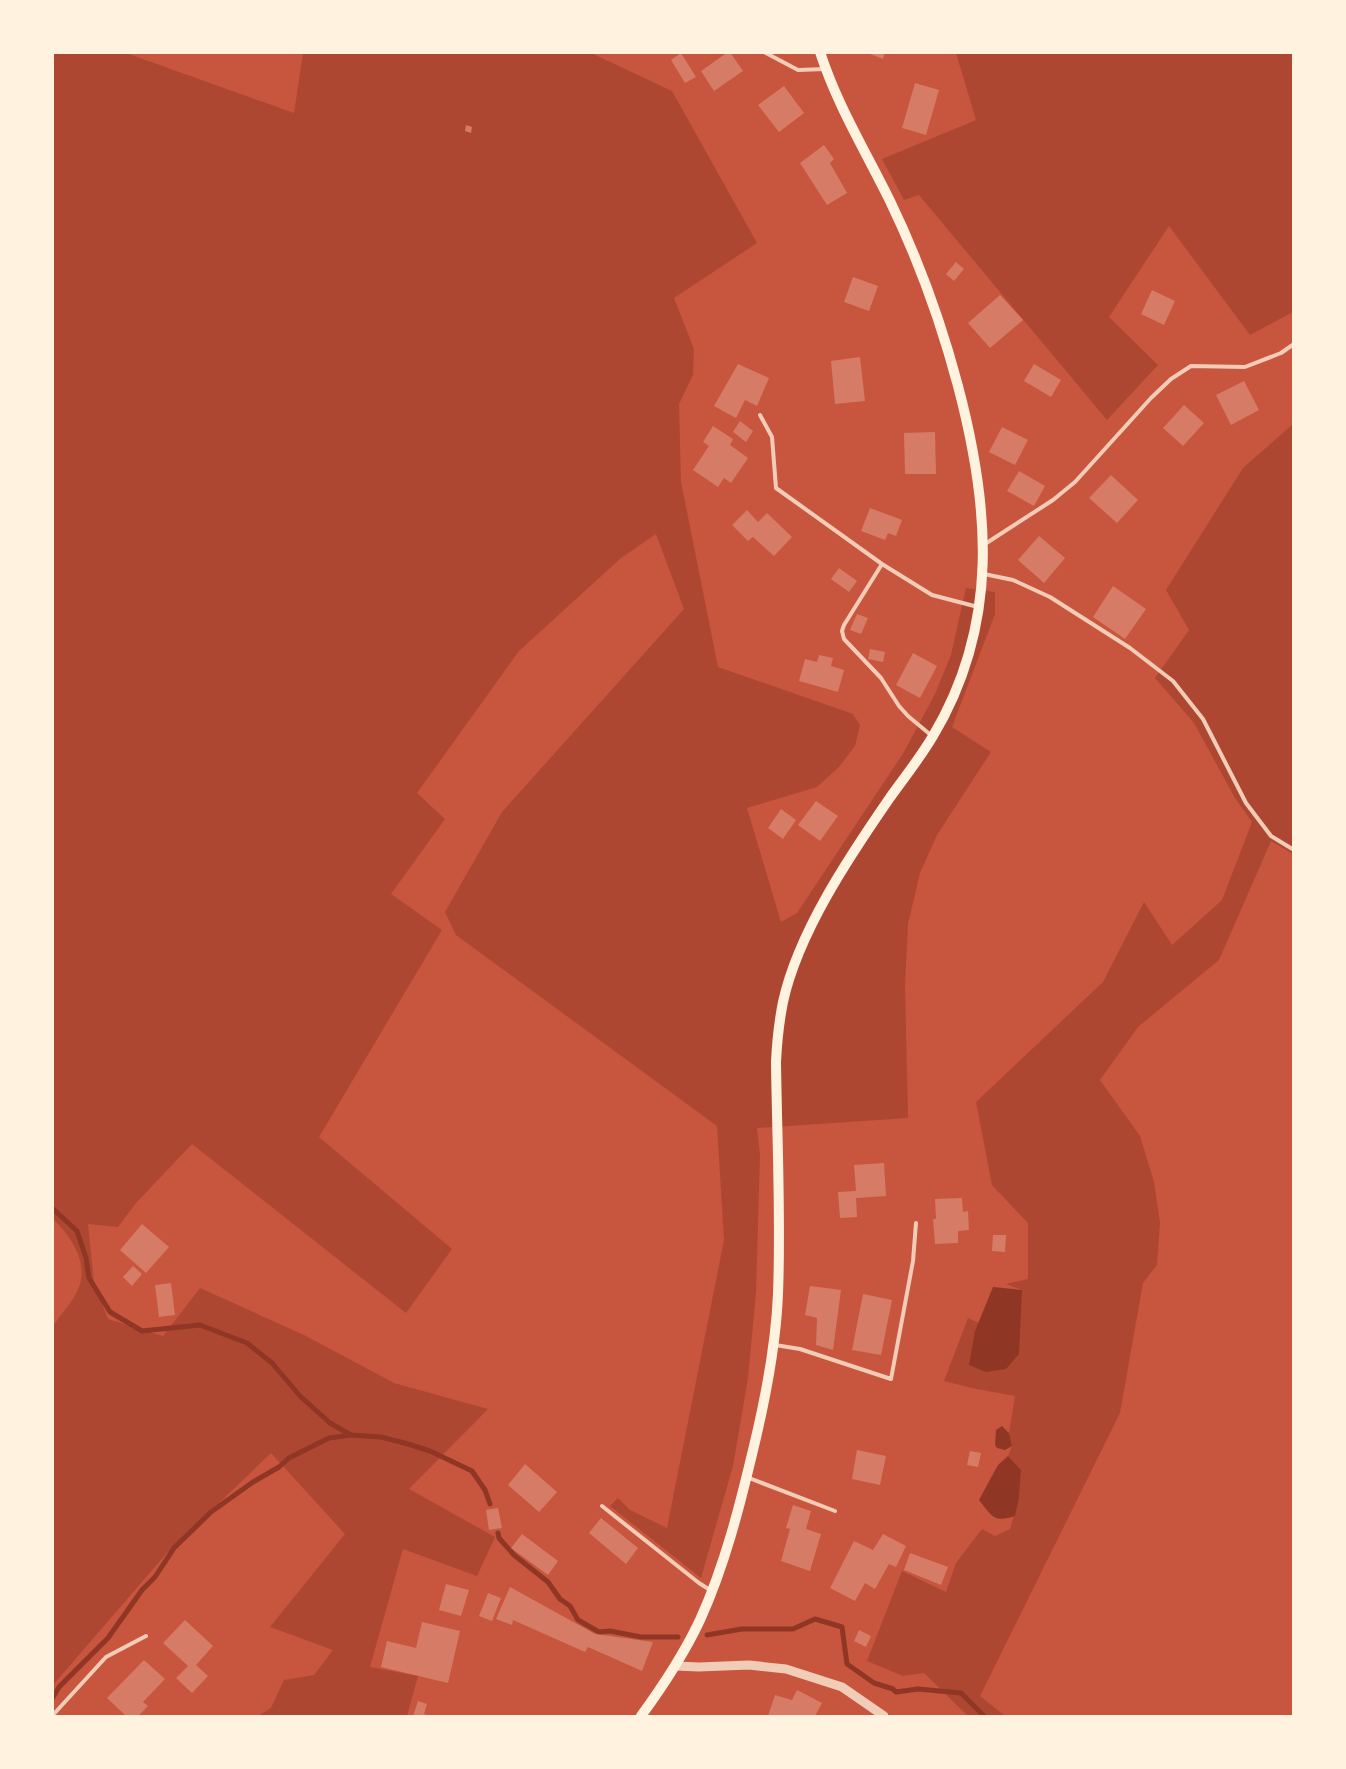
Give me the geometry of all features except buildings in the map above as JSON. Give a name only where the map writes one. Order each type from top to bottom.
[{"type":"main road","points":[[641,1716],[675,1666],[700,1620],[712,1591],[747,1477],[766,1395],[774,1345],[778,1293],[776,1062],[783,1000],[802,946],[840,873],[933,737],[948,709],[970,654],[984,574],[982,502],[977,465],[945,335],[890,201],[856,138],[820,52]]},
{"type":"street","points":[[675,1666],[749,1665],[786,1669],[842,1687],[884,1716]]},
{"type":"lane","points":[[764,52],[798,70],[826,69]]},
{"type":"lane","points":[[984,545],[1053,500],[1075,482],[1171,379],[1191,366],[1245,368],[1281,353],[1293,344]]},
{"type":"lane","points":[[760,414],[772,437],[776,488],[882,564],[932,595],[979,608]]},
{"type":"lane","points":[[882,564],[844,625],[842,631],[844,639],[881,678],[903,711],[933,737]]},
{"type":"lane","points":[[984,574],[1013,580],[1050,597],[1130,648],[1173,681],[1203,719],[1246,803],[1271,836],[1293,850]]},
{"type":"lane","points":[[774,1345],[800,1349],[891,1379],[913,1261],[916,1223]]},
{"type":"lane","points":[[747,1477],[835,1510]]},
{"type":"lane","points":[[602,1506],[712,1591]]},
{"type":"lane","points":[[52,1716],[106,1657],[146,1636]]},
{"type":"shaded area","points":[[53,53],[126,53],[294,113],[303,53],[591,53],[672,91],[757,243],[674,298],[694,349],[693,375],[679,404],[681,482],[718,667],[853,714],[860,725],[855,746],[839,767],[817,787],[747,808],[781,922],[797,913],[904,752],[935,694],[951,655],[966,588],[995,592],[995,614],[952,727],[991,752],[937,835],[920,873],[908,924],[905,985],[908,1118],[757,1128],[760,1155],[756,1293],[748,1378],[733,1466],[701,1578],[610,1506],[618,1498],[630,1510],[667,1528],[724,1240],[717,1126],[456,935],[445,912],[502,812],[684,609],[656,534],[621,558],[519,651],[417,793],[445,819],[391,894],[442,930],[319,1137],[452,1249],[406,1313],[192,1144],[136,1203],[118,1227],[88,1224],[94,1283],[108,1319],[163,1336],[200,1288],[304,1335],[394,1383],[488,1409],[409,1489],[495,1537],[477,1576],[403,1549],[370,1667],[418,1676],[407,1716],[258,1716],[271,1708],[284,1680],[314,1675],[333,1650],[270,1627],[345,1534],[271,1453],[166,1554],[53,1685],[53,1326],[77,1292],[82,1268],[71,1241],[52,1218]]},
{"type":"shaded area","points":[[956,53],[1293,53],[1293,312],[1250,335],[1169,226],[1109,317],[1158,365],[1107,420],[919,195],[904,200],[882,159],[976,120]]},
{"type":"shaded area","points":[[1293,424],[1293,854],[1271,841],[1219,960],[1138,1027],[1100,1080],[1140,1136],[1154,1182],[1160,1223],[1157,1265],[1143,1283],[1120,1413],[980,1696],[1005,1716],[968,1716],[924,1673],[903,1676],[867,1661],[902,1571],[946,1592],[956,1563],[982,1529],[995,1536],[1010,1529],[1019,1498],[1021,1470],[1008,1456],[1012,1446],[1009,1433],[1015,1396],[944,1381],[968,1318],[979,1323],[975,1331],[1019,1319],[1022,1290],[1006,1284],[1028,1279],[1028,1223],[992,1185],[976,1102],[1103,982],[1144,902],[1172,945],[1222,900],[1252,822],[1235,798],[1194,723],[1155,678],[1189,630],[1166,590],[1243,468]]},
{"type":"shaded area","points":[[993,1287],[1022,1290],[1019,1354],[1006,1369],[986,1372],[969,1365],[975,1331]]},
{"type":"shaded area","points":[[1002,1426],[1009,1433],[1012,1446],[1005,1450],[995,1445],[996,1430]]},
{"type":"shaded area","points":[[1008,1456],[1021,1470],[1019,1498],[1015,1516],[1002,1519],[990,1514],[979,1500],[998,1465]]},
{"type":"waterway","points":[[52,1208],[77,1231],[86,1258],[89,1278],[110,1312],[142,1331],[200,1325],[247,1343],[272,1363],[300,1396],[330,1423],[351,1435],[381,1437],[430,1451],[472,1471],[485,1490],[490,1504]]},
{"type":"waterway","points":[[52,1699],[59,1687],[108,1638],[142,1590],[155,1577],[174,1548],[211,1512],[289,1458],[329,1438],[351,1435]]},
{"type":"waterway","points":[[498,1533],[499,1538],[514,1555],[548,1582],[560,1599],[570,1606],[578,1620],[599,1632],[610,1631],[641,1637],[678,1637]]},
{"type":"waterway","points":[[707,1635],[742,1629],[793,1629],[815,1619],[842,1627],[847,1664],[874,1683],[896,1692],[918,1689],[961,1693],[984,1716]]}]
